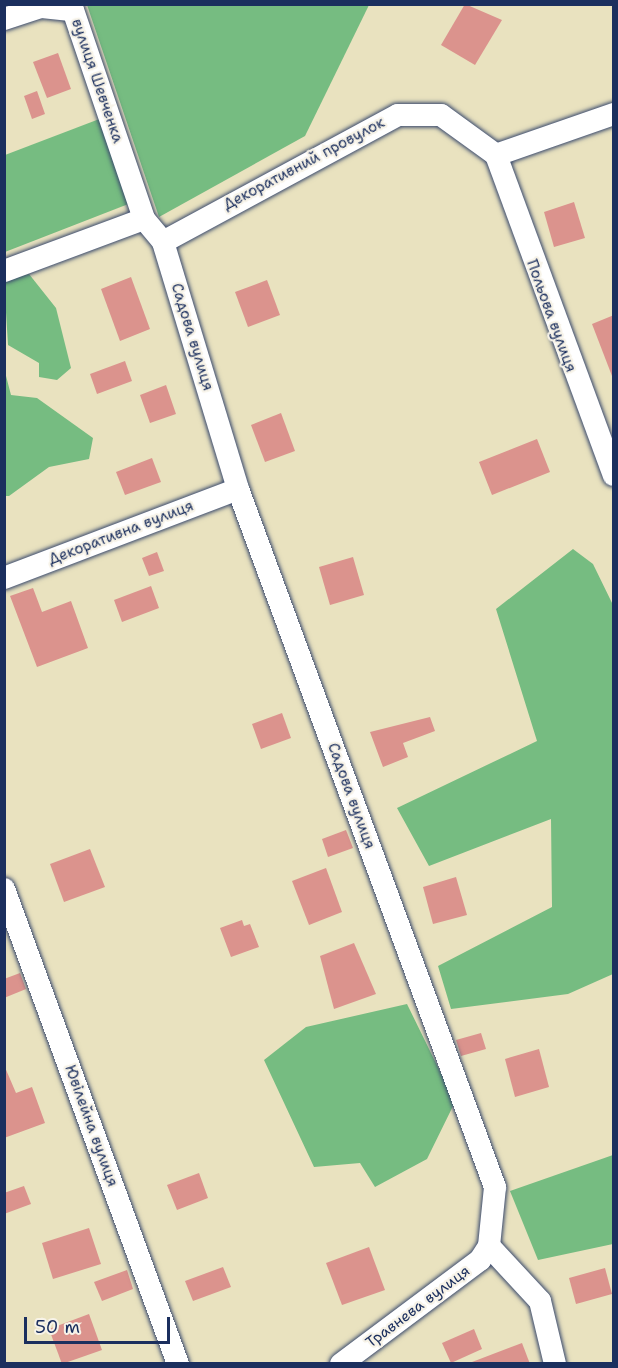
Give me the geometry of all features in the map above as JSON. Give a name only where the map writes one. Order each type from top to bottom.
[{"type":"street","name":"вулиця Шевченка","points":[[4,19],[42,7],[73,10],[144,219]]},
{"type":"street","points":[[496,155],[614,114]]},
{"type":"street","name":"Декоративний провулок","points":[[163,242],[398,115],[441,115],[496,155]]},
{"type":"street","name":"Польова вулиця","points":[[496,155],[614,474]]},
{"type":"street","name":"Садова вулиця","points":[[144,219],[163,242],[238,489],[495,1187],[489,1246]]},
{"type":"street","points":[[4,271],[144,219]]},
{"type":"street","name":"Декоративна вулиця","points":[[4,578],[238,489]]},
{"type":"street","name":"Ювілейна вулиця","points":[[4,889],[178,1364]]},
{"type":"street","points":[[489,1246],[540,1301],[555,1364]]},
{"type":"street","name":"Травнева вулиця","points":[[342,1364],[408,1317],[480,1260],[489,1246]]},
{"type":"green space","points":[[87,4],[369,5],[305,136],[159,217]]},
{"type":"green space","points":[[102,118],[131,203],[5,252],[5,155]]},
{"type":"green space","points":[[29,274],[56,308],[71,368],[57,380],[39,377],[39,363],[8,345],[4,280]]},
{"type":"green space","points":[[5,372],[11,395],[37,398],[93,438],[89,459],[49,467],[9,496],[4,496]]},
{"type":"green space","points":[[573,549],[593,564],[613,605],[613,974],[568,994],[451,1009],[438,966],[552,907],[551,819],[429,866],[397,808],[537,741],[496,609]]},
{"type":"green space","points":[[407,1004],[455,1102],[427,1159],[375,1187],[360,1163],[314,1167],[264,1060],[306,1027]]},
{"type":"green space","points":[[613,1155],[613,1244],[538,1260],[510,1191]]},
{"type":"building","points":[[465,4],[502,20],[475,65],[441,45]]},
{"type":"building","points":[[58,53],[71,89],[47,98],[33,62]]},
{"type":"building","points":[[37,91],[45,114],[32,119],[24,96]]},
{"type":"building","points":[[574,202],[585,238],[554,247],[544,212]]},
{"type":"building","points":[[131,277],[150,329],[120,341],[101,289]]},
{"type":"building","points":[[267,280],[280,315],[248,327],[235,292]]},
{"type":"building","points":[[614,315],[614,376],[612,376],[592,324]]},
{"type":"building","points":[[125,361],[132,381],[97,394],[90,374]]},
{"type":"building","points":[[166,385],[176,414],[150,423],[140,395]]},
{"type":"building","points":[[281,413],[295,451],[265,462],[251,425]]},
{"type":"building","points":[[537,439],[550,472],[492,495],[479,462]]},
{"type":"building","points":[[152,458],[161,482],[125,495],[116,472]]},
{"type":"building","points":[[157,552],[164,571],[149,576],[142,558]]},
{"type":"building","points":[[353,557],[364,595],[330,605],[319,567]]},
{"type":"building","points":[[151,586],[159,608],[122,622],[114,600]]},
{"type":"building","points":[[33,588],[42,612],[71,601],[88,648],[37,667],[10,596]]},
{"type":"building","points":[[282,713],[291,738],[261,749],[252,724]]},
{"type":"building","points":[[430,717],[435,731],[403,743],[408,757],[383,767],[370,732]]},
{"type":"building","points":[[346,830],[353,848],[328,857],[322,839]]},
{"type":"building","points":[[90,849],[105,887],[64,902],[50,864]]},
{"type":"building","points":[[326,868],[342,912],[309,925],[292,881]]},
{"type":"building","points":[[456,877],[467,915],[433,924],[423,887]]},
{"type":"building","points":[[242,920],[244,926],[250,924],[259,947],[231,957],[220,928]]},
{"type":"building","points":[[354,943],[376,994],[334,1009],[320,956]]},
{"type":"building","points":[[20,973],[26,989],[4,998],[4,979]]},
{"type":"building","points":[[481,1033],[486,1049],[461,1056],[456,1040]]},
{"type":"building","points":[[539,1049],[549,1087],[515,1097],[505,1059]]},
{"type":"building","points":[[4,1065],[16,1093],[32,1087],[45,1123],[4,1138]]},
{"type":"building","points":[[199,1173],[208,1198],[177,1210],[167,1185]]},
{"type":"building","points":[[24,1186],[31,1204],[4,1214],[4,1193]]},
{"type":"building","points":[[89,1228],[101,1264],[53,1279],[42,1243]]},
{"type":"building","points":[[369,1247],[385,1290],[342,1305],[326,1263]]},
{"type":"building","points":[[223,1267],[231,1287],[193,1301],[185,1281]]},
{"type":"building","points":[[605,1268],[612,1294],[576,1304],[569,1278]]},
{"type":"building","points":[[127,1270],[133,1289],[102,1301],[94,1282]]},
{"type":"building","points":[[89,1314],[102,1350],[62,1364],[49,1329]]},
{"type":"building","points":[[474,1329],[482,1349],[451,1363],[442,1343]]},
{"type":"building","points":[[522,1343],[530,1364],[473,1364],[472,1362]]}]
